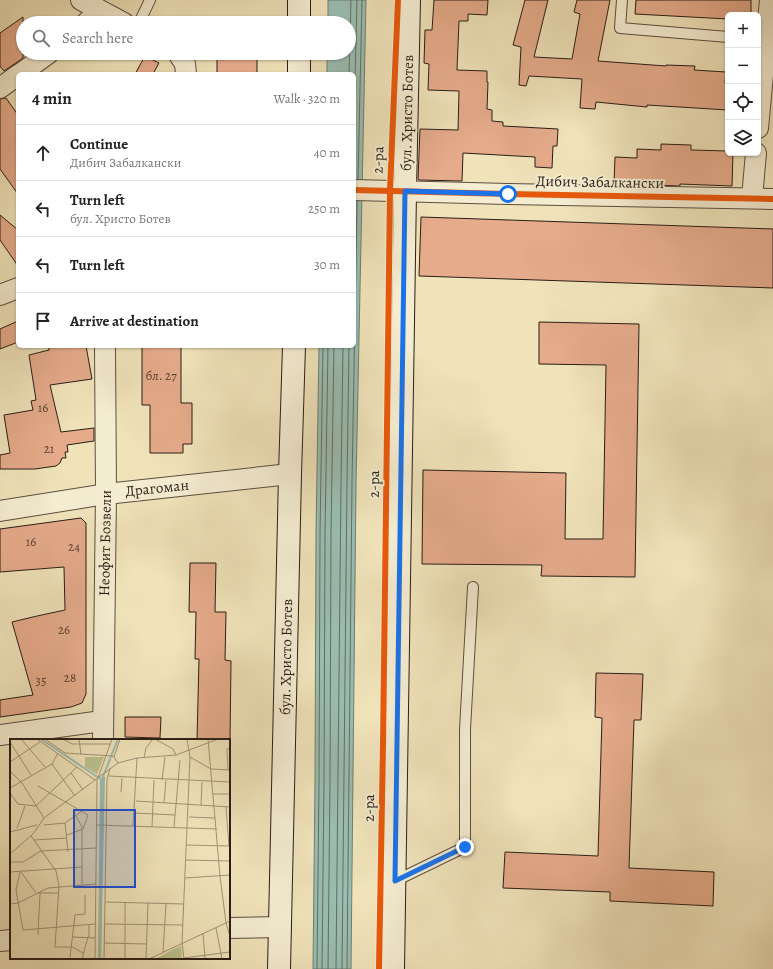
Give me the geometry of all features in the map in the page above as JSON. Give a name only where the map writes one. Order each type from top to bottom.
[{"type":"main road","points":[[299,0],[299,16]]},
{"type":"main road","name":"бул. Христо Ботев","points":[[393,969],[409,0]]},
{"type":"main road","points":[[299,60],[299,72]]},
{"type":"main road","name":"бул. Христо Ботев","points":[[279,969],[294,348]]},
{"type":"street","points":[[80,0],[91,16]]},
{"type":"street","points":[[759,120],[770,0]]},
{"type":"street","points":[[25,72],[40,60]]},
{"type":"street","points":[[182,60],[185,64],[186,72]]},
{"type":"street","points":[[0,88],[16,78]]},
{"type":"street","points":[[752,198],[756,156]]},
{"type":"street","name":"Дибич Забалкански","points":[[356,190],[773,199]]},
{"type":"street","points":[[0,295],[16,289]]},
{"type":"street","name":"Неофит Бозвели","points":[[103,731],[106,494],[105,348]]},
{"type":"street","name":"Драгоман","points":[[0,511],[106,494],[290,474]]},
{"type":"street","points":[[0,735],[103,731]]},
{"type":"street","points":[[230,928],[280,927]]},
{"type":"street","points":[[0,941],[10,940]]},
{"type":"lane","points":[[142,16],[150,0]]},
{"type":"lane","points":[[622,0],[620,28],[725,37]]},
{"type":"lane","points":[[395,881],[465,847],[465,729],[473,587]]},
{"type":"water","points":[[328,0],[366,0],[356,483],[351,969],[313,969],[319,348],[356,348],[356,72],[327,72],[327,60],[356,60],[356,16],[328,16]]},
{"type":"building","points":[[434,0],[488,0],[487,15],[468,14],[468,21],[459,21],[457,70],[487,71],[487,109],[492,110],[492,121],[503,122],[503,126],[558,129],[557,146],[553,146],[552,168],[535,167],[535,157],[463,153],[462,181],[418,179],[420,129],[458,130],[459,91],[428,90],[429,64],[424,63],[425,30],[432,30]]},
{"type":"building","points":[[525,0],[548,0],[534,57],[572,59],[580,14],[574,12],[577,0],[610,0],[598,61],[666,66],[695,66],[694,70],[725,72],[725,110],[647,105],[647,107],[596,102],[595,109],[580,108],[582,79],[529,76],[526,86],[519,85],[521,47],[513,45]]},
{"type":"building","points":[[636,0],[751,0],[751,12],[725,12],[725,19],[635,14]]},
{"type":"building","points":[[16,22],[16,60],[20,60],[4,71],[0,66],[0,33]]},
{"type":"building","points":[[143,60],[153,60],[159,63],[154,72],[136,72]]},
{"type":"building","points":[[217,60],[257,60],[257,72],[217,72]]},
{"type":"building","points":[[6,98],[16,112],[16,191],[0,169],[0,99]]},
{"type":"building","points":[[661,144],[691,145],[691,150],[725,151],[725,156],[733,156],[732,186],[614,184],[615,157],[637,158],[637,149],[661,150]]},
{"type":"building","points":[[0,215],[16,228],[16,263],[0,240]]},
{"type":"building","points":[[421,217],[773,229],[773,288],[419,276]]},
{"type":"building","points":[[16,322],[16,343],[0,349],[0,329]]},
{"type":"building","points":[[539,322],[639,324],[635,577],[541,576],[542,565],[422,564],[423,470],[566,473],[565,539],[603,539],[606,365],[539,364]]},
{"type":"building","points":[[49,348],[86,348],[92,379],[50,385],[61,432],[94,428],[94,441],[67,445],[68,452],[65,452],[66,458],[62,458],[60,463],[56,466],[35,469],[0,469],[0,455],[10,453],[4,415],[33,410],[31,401],[36,400],[29,355],[49,350]]},
{"type":"building","points":[[142,348],[181,348],[181,403],[192,403],[192,444],[183,444],[183,453],[150,453],[150,405],[142,405]]},
{"type":"building","points":[[81,518],[86,523],[86,694],[82,703],[71,707],[0,717],[0,700],[33,695],[12,622],[65,610],[64,567],[0,572],[0,529]]},
{"type":"building","points":[[190,563],[216,563],[215,612],[226,612],[225,660],[231,661],[230,740],[197,739],[199,659],[195,659],[196,612],[189,612]]},
{"type":"building","points":[[596,673],[643,674],[641,720],[634,720],[629,868],[714,872],[713,906],[610,901],[610,892],[503,888],[505,852],[598,856],[602,718],[595,717]]},
{"type":"building","points":[[125,717],[161,717],[160,738],[125,737]]},
{"type":"cycle path","name":"2-ра","points":[[379,969],[390,190],[398,0]]},
{"type":"cycle path","points":[[356,190],[773,199]]},
{"type":"route","points":[[465,847],[395,881],[405,191],[508,194]]}]
